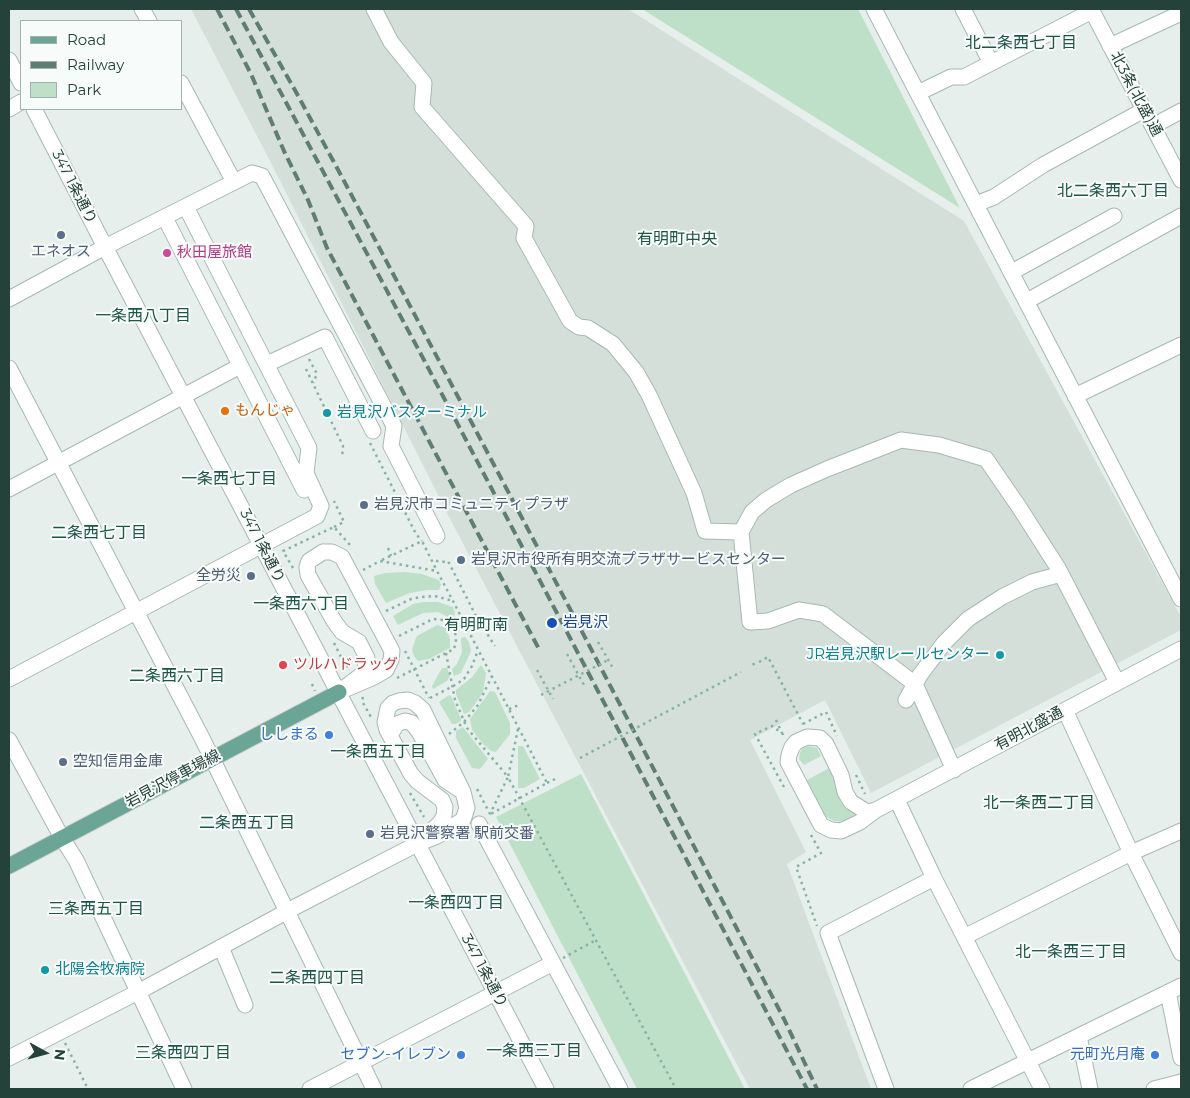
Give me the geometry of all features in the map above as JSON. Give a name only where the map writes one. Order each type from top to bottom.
[{"type":"main road","name":"岩見沢停車場線","points":[[9,866],[338,692]]},
{"type":"street","points":[[374,9],[391,42],[424,83],[422,107],[526,226],[524,238],[570,321],[579,327],[588,328],[613,344],[636,372],[649,395],[694,493],[705,531],[741,532]]},
{"type":"street","points":[[874,9],[1181,599]]},
{"type":"street","points":[[963,9],[991,63]]},
{"type":"street","points":[[918,93],[951,77],[964,77],[1091,10]]},
{"type":"street","name":"北3条(北盛)通","points":[[1091,10],[1181,180]]},
{"type":"street","points":[[1110,46],[1181,13]]},
{"type":"street","points":[[9,60],[20,81]]},
{"type":"street","points":[[182,85],[234,182]]},
{"type":"street","points":[[9,109],[20,103]]},
{"type":"street","name":"347 1条通り","points":[[35,110],[546,1089]]},
{"type":"street","points":[[976,204],[994,197],[1043,165],[1144,110]]},
{"type":"street","points":[[1153,126],[1181,111]]},
{"type":"street","points":[[9,299],[105,247],[252,173],[262,176],[394,426],[391,446],[437,536]]},
{"type":"street","points":[[9,679],[318,516],[321,506],[306,473],[309,448],[186,207]]},
{"type":"street","points":[[1012,272],[1114,216]]},
{"type":"street","points":[[1027,301],[1181,216]]},
{"type":"street","points":[[165,218],[318,516]]},
{"type":"street","points":[[267,364],[343,329]]},
{"type":"street","points":[[325,337],[359,403],[371,436]]},
{"type":"street","points":[[1075,396],[1181,345]]},
{"type":"street","points":[[9,489],[240,366]]},
{"type":"street","points":[[9,368],[212,758],[374,1089]]},
{"type":"street","points":[[359,403],[378,395]]},
{"type":"street","points":[[954,770],[915,684],[823,614],[799,610],[768,620],[750,622],[741,532],[752,512],[766,500],[827,469],[901,440],[938,445],[986,460],[1062,574],[1117,682]]},
{"type":"street","points":[[338,692],[358,681],[386,670],[392,660],[392,651],[342,557],[332,552],[323,552],[310,561],[307,567],[308,575],[342,632],[359,642],[365,652],[367,658],[364,673],[358,681]]},
{"type":"street","points":[[906,700],[944,643],[968,619],[1002,597],[1032,582],[1062,574]]},
{"type":"street","name":"有明北盛通","points":[[872,806],[860,822],[841,831],[830,830],[821,825],[788,762],[792,747],[796,742],[807,737],[820,738],[826,744],[841,775],[845,792],[852,802],[867,812],[872,806],[897,800],[1181,649]]},
{"type":"street","points":[[9,1058],[60,1033],[417,844],[437,836],[463,820],[467,808],[468,787],[423,710],[408,700],[393,703],[388,708],[386,722],[390,736],[411,774],[417,781],[442,800],[445,807],[444,816],[440,823],[417,844]]},
{"type":"street","points":[[1065,710],[1131,853],[1181,952]]},
{"type":"street","points":[[390,736],[397,724],[405,721],[412,722],[446,780],[468,787]]},
{"type":"street","points":[[9,740],[76,860],[184,1089]]},
{"type":"street","points":[[897,800],[934,878],[1042,1089]]},
{"type":"street","points":[[484,819],[553,963],[620,1089]]},
{"type":"street","points":[[964,937],[1131,853],[1181,831]]},
{"type":"street","points":[[886,1089],[828,933],[934,878]]},
{"type":"street","points":[[221,947],[245,1005]]},
{"type":"street","points":[[310,1089],[553,963]]},
{"type":"street","points":[[971,1089],[1175,989],[1181,1058]]},
{"type":"street","points":[[1079,1036],[1090,1089]]},
{"type":"street","points":[[1154,1089],[1181,1082]]},
{"type":"path","points":[[306,369],[343,446],[342,458]]},
{"type":"path","points":[[371,436],[416,534],[432,560],[547,784]]},
{"type":"path","points":[[297,576],[283,551],[344,522],[333,498]]},
{"type":"path","points":[[334,527],[352,550]]},
{"type":"path","points":[[362,570],[422,541]]},
{"type":"path","points":[[388,548],[391,556]]},
{"type":"path","points":[[432,560],[448,561],[483,629],[495,646]]},
{"type":"path","points":[[380,561],[437,571]]},
{"type":"path","points":[[359,563],[367,578]]},
{"type":"path","points":[[385,612],[411,599],[421,597],[435,596],[453,601]]},
{"type":"path","points":[[455,630],[477,618]]},
{"type":"path","points":[[389,682],[414,669],[454,649],[456,642],[455,630],[443,620],[433,619],[398,636],[414,669],[434,705]]},
{"type":"path","points":[[483,629],[489,626]]},
{"type":"path","points":[[333,641],[345,665],[352,670],[363,691],[362,701],[372,721]]},
{"type":"path","points":[[598,642],[613,668]]},
{"type":"path","points":[[430,698],[452,687],[464,678],[472,666],[478,650]]},
{"type":"path","points":[[446,653],[455,700],[467,728],[508,777],[675,1089]]},
{"type":"path","points":[[567,654],[584,685]]},
{"type":"path","points":[[759,662],[768,658],[803,724]]},
{"type":"path","points":[[541,695],[608,660]]},
{"type":"path","points":[[753,663],[756,669]]},
{"type":"path","points":[[537,670],[553,700]]},
{"type":"path","points":[[580,758],[741,672]]},
{"type":"path","points":[[445,727],[448,734],[464,722],[478,705],[492,676]]},
{"type":"path","points":[[509,710],[521,704]]},
{"type":"path","points":[[796,727],[826,712],[839,739]]},
{"type":"path","points":[[776,720],[783,734]]},
{"type":"path","points":[[783,734],[772,726],[755,734],[788,794]]},
{"type":"path","points":[[484,819],[508,777],[518,728]]},
{"type":"path","points":[[783,734],[790,731]]},
{"type":"path","points":[[856,775],[872,806]]},
{"type":"path","points":[[484,819],[555,779]]},
{"type":"path","points":[[468,787],[484,819]]},
{"type":"path","points":[[407,788],[424,817]]},
{"type":"path","points":[[807,828],[821,853],[796,867],[818,928]]},
{"type":"path","points":[[553,963],[596,940]]},
{"type":"path","points":[[60,1033],[88,1089]]},
{"type":"shaded area","points":[[191,9],[628,9],[964,221],[1181,617],[1181,630],[871,793],[825,700],[750,740],[806,852],[787,864],[871,1089],[750,1089],[448,515],[270,161]]},
{"type":"green space","points":[[642,9],[858,9],[960,208]]},
{"type":"green space","points":[[404,572],[422,574],[439,580],[441,585],[439,590],[410,593],[386,603],[375,584],[374,576],[385,573]]},
{"type":"green space","points":[[438,602],[453,607],[454,618],[438,612],[423,613],[398,625],[393,616],[413,604]]},
{"type":"green space","points":[[437,625],[446,628],[450,639],[450,648],[429,659],[418,661],[412,650],[417,636]]},
{"type":"green space","points":[[465,637],[469,642],[471,651],[461,673],[454,676],[452,669],[457,664],[462,652],[461,638]]},
{"type":"green space","points":[[481,665],[486,673],[483,693],[469,712],[464,714],[456,690],[472,677]]},
{"type":"green space","points":[[442,668],[447,668],[450,676],[447,681],[433,689],[432,686]]},
{"type":"green space","points":[[490,691],[495,692],[510,723],[510,734],[496,752],[491,751],[484,745],[472,730],[470,719]]},
{"type":"green space","points":[[449,695],[461,719],[461,721],[455,724],[452,724],[439,702]]},
{"type":"green space","points":[[463,727],[488,759],[480,769],[472,768],[456,738],[456,731]]},
{"type":"green space","points":[[518,746],[523,746],[540,779],[524,788],[518,788]]},
{"type":"green space","points":[[808,746],[817,748],[821,756],[804,765],[799,759],[800,753],[802,749]]},
{"type":"green space","points":[[831,767],[841,802],[846,809],[855,815],[854,818],[845,822],[834,821],[825,816],[807,780]]},
{"type":"green space","points":[[581,774],[745,1089],[637,1089],[496,817]]},
{"type":"railway","points":[[217,9],[251,74],[284,151],[308,200],[327,248],[539,649]]},
{"type":"railway","points":[[236,9],[424,360],[807,1089]]},
{"type":"railway","points":[[249,9],[343,179],[578,624],[784,1019],[817,1089]]},
{"type":"place","name":"エネオス","points":[[61,235]]},
{"type":"place","name":"秋田屋旅館","points":[[167,253]]},
{"type":"place","name":"もんじゃ","points":[[225,411]]},
{"type":"place","name":"岩見沢バスターミナル","points":[[327,413]]},
{"type":"place","name":"岩見沢市コミュニティプラザ","points":[[364,505]]},
{"type":"place","name":"岩見沢市役所有明交流プラザサービスセンター","points":[[461,560]]},
{"type":"place","name":"全労災","points":[[251,576]]},
{"type":"place","name":"岩見沢","points":[[552,623]]},
{"type":"place","name":"JR岩見沢駅レールセンター","points":[[1000,655]]},
{"type":"place","name":"ツルハドラッグ","points":[[283,665]]},
{"type":"place","name":"ししまる","points":[[329,735]]},
{"type":"place","name":"空知信用金庫","points":[[63,762]]},
{"type":"place","name":"岩見沢警察署 駅前交番","points":[[370,834]]},
{"type":"place","name":"北陽会牧病院","points":[[45,970]]},
{"type":"place","name":"セブン-イレブン","points":[[461,1055]]},
{"type":"place","name":"元町光月庵","points":[[1155,1055]]},
{"type":"district","name":"北二条西七丁目","points":[[1021,43]]},
{"type":"district","name":"北二条西六丁目","points":[[1113,191]]},
{"type":"district","name":"有明町中央","points":[[677,239]]},
{"type":"district","name":"一条西八丁目","points":[[143,316]]},
{"type":"district","name":"一条西七丁目","points":[[229,479]]},
{"type":"district","name":"二条西七丁目","points":[[99,533]]},
{"type":"district","name":"一条西六丁目","points":[[301,604]]},
{"type":"district","name":"有明町南","points":[[476,625]]},
{"type":"district","name":"二条西六丁目","points":[[177,676]]},
{"type":"district","name":"一条西五丁目","points":[[378,752]]},
{"type":"district","name":"北一条西二丁目","points":[[1039,803]]},
{"type":"district","name":"二条西五丁目","points":[[247,823]]},
{"type":"district","name":"一条西四丁目","points":[[456,903]]},
{"type":"district","name":"三条西五丁目","points":[[96,909]]},
{"type":"district","name":"北一条西三丁目","points":[[1071,952]]},
{"type":"district","name":"二条西四丁目","points":[[317,978]]},
{"type":"district","name":"一条西三丁目","points":[[534,1051]]},
{"type":"district","name":"三条西四丁目","points":[[183,1053]]}]
